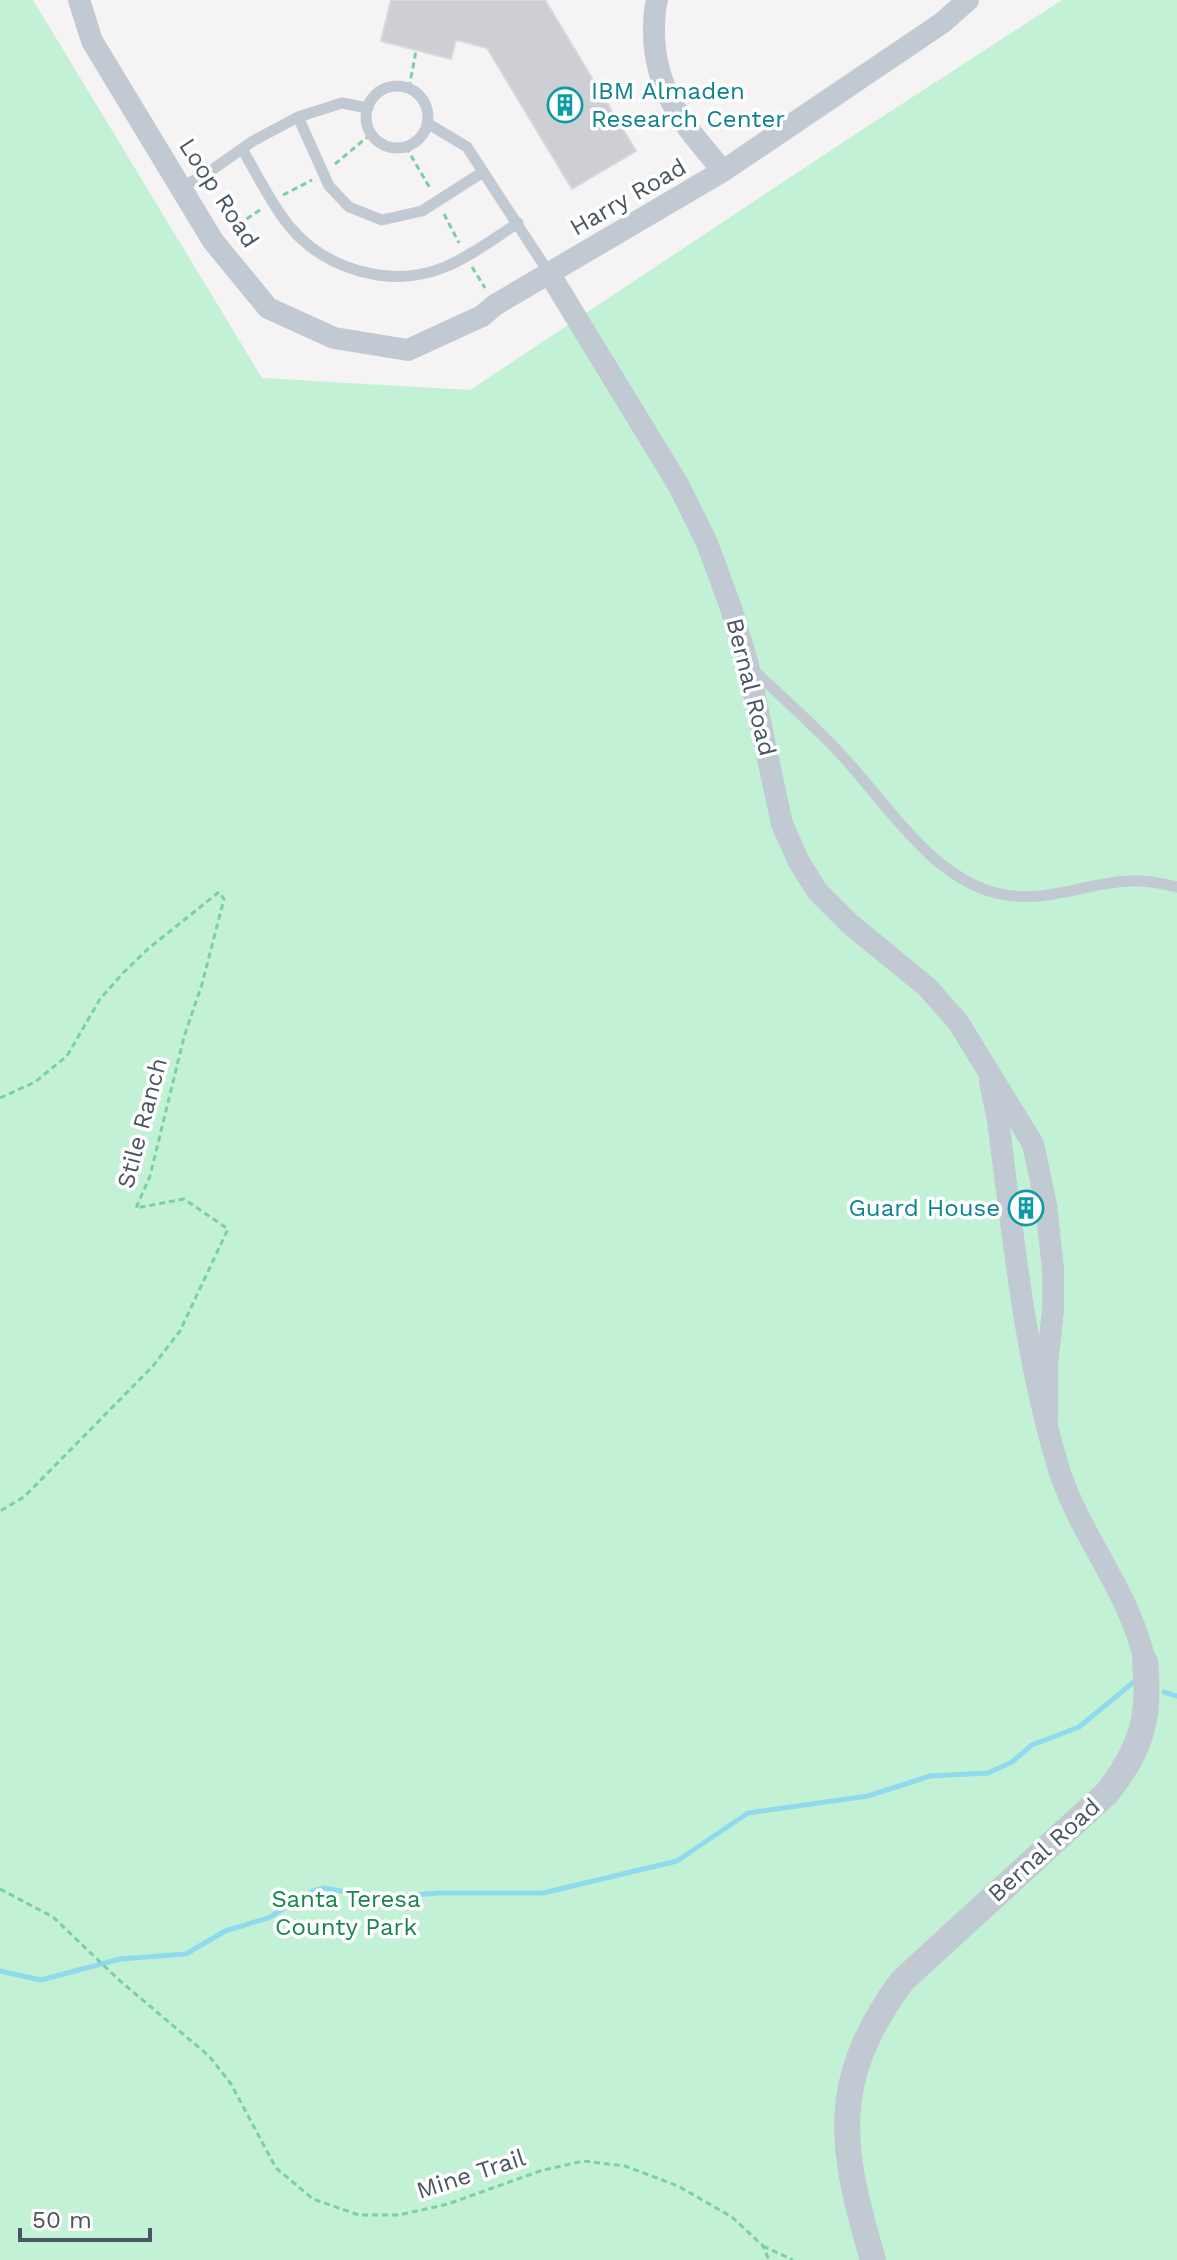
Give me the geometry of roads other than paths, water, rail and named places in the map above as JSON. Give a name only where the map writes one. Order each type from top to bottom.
[{"type":"street","name":"Loop Road","points":[[79,0],[92,41],[213,241],[268,308],[334,338],[408,350],[482,316],[549,273]]},
{"type":"street","points":[[657,0],[654,49],[660,81],[678,116],[723,171]]},
{"type":"street","name":"Harry Road","points":[[549,273],[723,171],[942,23],[968,0]]},
{"type":"street","name":"Bernal Road","points":[[549,273],[679,486],[707,543],[748,665],[782,824],[798,860],[817,891],[850,924],[927,987],[958,1022],[1033,1144],[1046,1205],[1053,1269],[1047,1421]]},
{"type":"street","name":"Bernal Road","points":[[873,2260],[855,2198],[846,2143],[854,2075],[866,2039],[882,2007],[902,1981],[1107,1793],[1137,1746],[1145,1721],[1148,1694],[1139,1634],[1129,1608],[1070,1501],[1033,1371],[988,1068]]},
{"type":"lane","points":[[389,88],[409,88],[421,97],[426,107],[427,123],[422,136],[406,147],[386,146],[371,134],[367,125],[368,108],[379,92],[389,88]]},
{"type":"lane","points":[[182,187],[298,117],[342,103],[368,108]]},
{"type":"lane","points":[[298,117],[329,186],[349,207],[382,220],[422,211],[483,172]]},
{"type":"lane","points":[[427,123],[467,147],[549,273]]},
{"type":"lane","points":[[242,149],[291,227],[319,253],[358,273],[403,276],[443,267],[518,223]]},
{"type":"lane","points":[[748,665],[835,748],[923,847],[949,871],[971,883],[995,893],[1025,897],[1055,895],[1129,881],[1177,887]]},
{"type":"waterway","points":[[0,1971],[41,1980],[120,1959],[186,1954],[225,1931],[268,1918],[313,1891],[324,1888],[379,1898],[438,1893],[543,1893],[677,1861],[748,1813],[868,1796],[930,1776],[988,1773],[1012,1762],[1032,1745],[1079,1727],[1135,1681]]},
{"type":"waterway","points":[[1164,1692],[1177,1696]]},
{"type":"place","name":"IBM Almaden Research Center","points":[[565,105]]},
{"type":"place","name":"Guard House","points":[[1026,1208]]},
{"type":"park label","name":"Santa Teresa County Park","points":[[346,1913]]}]
